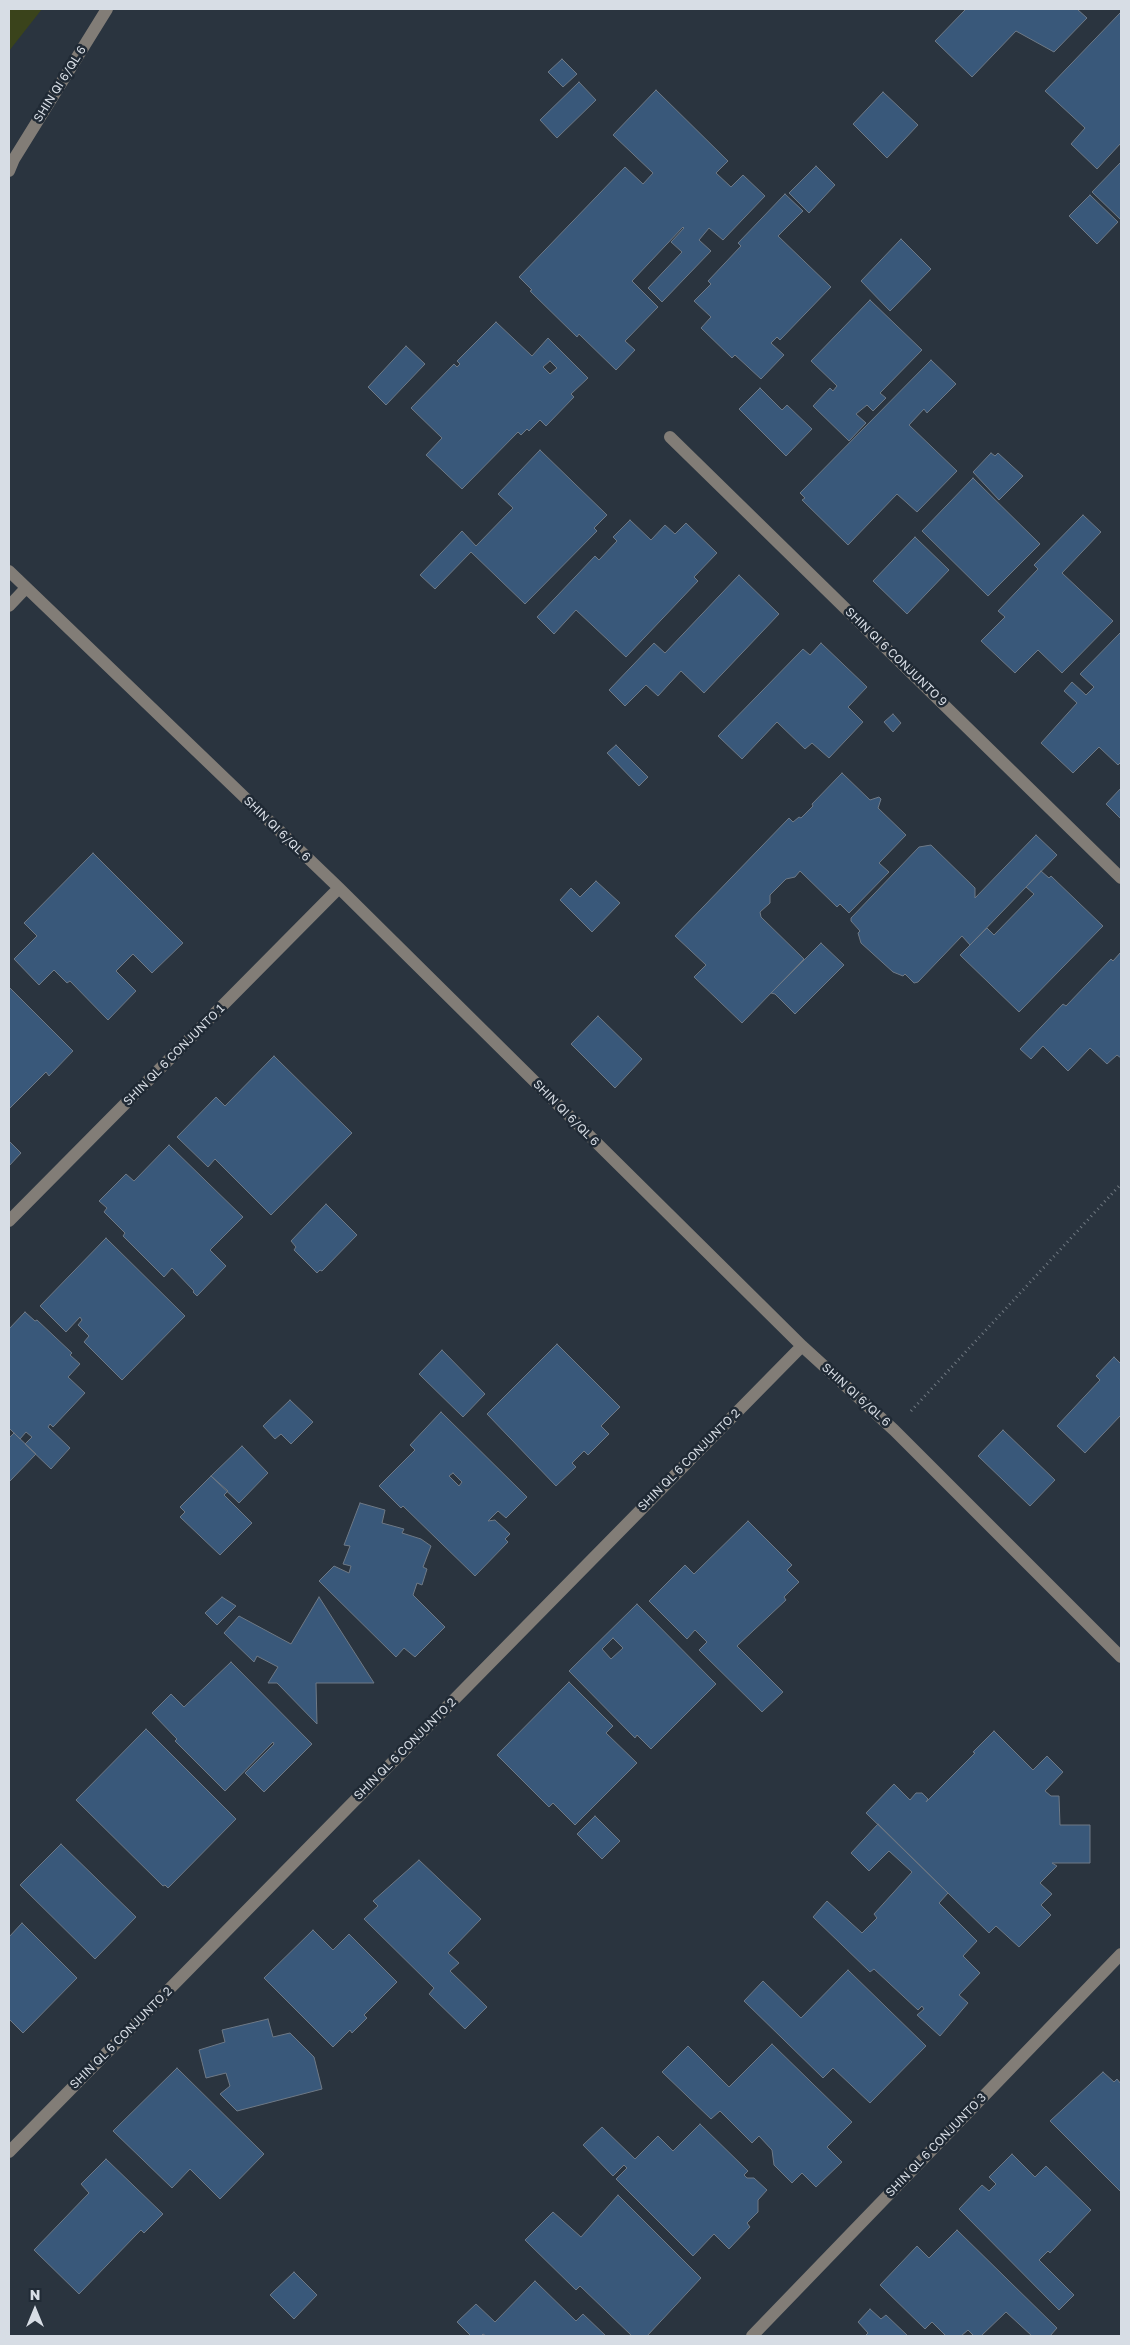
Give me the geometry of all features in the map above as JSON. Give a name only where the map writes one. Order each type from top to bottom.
[{"type":"street","name":"SHIN QI 6/QL 6","points":[[9,171],[11,161],[107,9]]},
{"type":"street","name":"SHIN QI 6 CONJUNTO 9","points":[[670,437],[1121,878]]},
{"type":"street","name":"SHIN QI 6/QL 6","points":[[9,571],[339,888],[802,1346],[894,1430],[1121,1657]]},
{"type":"street","points":[[9,606],[26,588]]},
{"type":"street","name":"SHIN QL 6 CONJUNTO 1","points":[[9,1221],[339,888]]},
{"type":"street","name":"SHIN QL 6 CONJUNTO 2","points":[[9,2152],[802,1346]]},
{"type":"street","name":"SHIN QL 6 CONJUNTO 3","points":[[752,2336],[1121,1954]]},
{"type":"path","points":[[894,1430],[1121,1184]]},
{"type":"green space","points":[[9,9],[42,9],[9,51]]},
{"type":"building","points":[[966,9],[1077,9],[1087,18],[1054,52],[1016,31],[972,77],[935,41]]},
{"type":"building","points":[[1121,12],[1121,143],[1097,169],[1071,144],[1085,128],[1045,91]]},
{"type":"building","points":[[562,59],[577,74],[563,87],[548,72]]},
{"type":"building","points":[[579,82],[596,100],[557,138],[540,120]]},
{"type":"building","points":[[656,90],[728,161],[716,173],[731,187],[743,175],[765,196],[723,240],[709,228],[699,240],[711,251],[662,302],[648,288],[682,252],[671,242],[683,227],[632,281],[658,307],[625,341],[635,350],[616,370],[579,334],[577,337],[530,291],[532,290],[519,277],[625,167],[643,184],[653,173],[613,135]]},
{"type":"building","points":[[883,92],[918,125],[887,158],[853,124]]},
{"type":"building","points":[[1121,162],[1121,220],[1092,192]]},
{"type":"building","points":[[816,166],[835,185],[809,213],[789,193]]},
{"type":"building","points":[[785,194],[803,211],[778,236],[831,287],[780,340],[777,337],[771,343],[784,355],[761,379],[735,355],[732,358],[701,328],[711,317],[694,301],[711,284],[708,281],[741,246],[738,243]]},
{"type":"building","points":[[1090,195],[1118,222],[1097,244],[1069,216]]},
{"type":"building","points":[[901,239],[931,269],[890,311],[861,281]]},
{"type":"building","points":[[870,300],[922,350],[880,393],[886,398],[873,411],[867,405],[856,414],[866,423],[849,441],[813,406],[830,388],[833,391],[837,386],[811,361]]},
{"type":"building","points":[[496,322],[532,356],[548,338],[588,378],[571,394],[574,397],[546,426],[540,420],[529,431],[527,429],[521,435],[518,432],[462,489],[426,455],[442,438],[411,408],[454,364],[457,367],[460,364],[457,361]],"holes":[[[550,361],[557,368],[550,374],[543,367]]]},
{"type":"building","points":[[406,346],[425,364],[386,405],[368,387]]},
{"type":"building","points":[[931,360],[956,384],[927,413],[924,409],[909,425],[957,471],[917,512],[897,494],[848,545],[802,500],[805,498],[800,493]]},
{"type":"building","points":[[760,388],[782,410],[787,405],[812,429],[786,456],[739,409]]},
{"type":"building","points":[[540,450],[607,515],[594,528],[597,531],[525,604],[471,552],[435,589],[420,575],[462,531],[476,546],[513,508],[498,494]]},
{"type":"building","points":[[991,453],[995,456],[998,453],[1023,476],[999,500],[973,472]]},
{"type":"building","points":[[973,478],[1040,544],[988,596],[922,531]]},
{"type":"building","points":[[1083,515],[1101,532],[1062,573],[1113,621],[1062,673],[1038,650],[1015,673],[981,641],[1005,617],[998,611],[1038,569],[1034,565]]},
{"type":"building","points":[[630,520],[651,540],[665,525],[675,534],[686,523],[717,553],[694,577],[698,581],[626,657],[576,610],[554,634],[537,617],[595,556],[599,560],[617,541],[613,537]]},
{"type":"building","points":[[915,537],[949,570],[907,614],[873,581]]},
{"type":"building","points":[[739,575],[779,614],[704,693],[681,671],[658,696],[646,685],[625,706],[609,690],[654,643],[665,653]]},
{"type":"building","points":[[1121,632],[1121,762],[1118,765],[1099,747],[1073,773],[1041,743],[1077,703],[1064,691],[1072,682],[1086,695],[1094,687],[1080,674]]},
{"type":"building","points":[[821,643],[867,687],[848,707],[863,722],[829,758],[812,743],[805,749],[777,722],[742,759],[718,736],[803,649],[810,655]]},
{"type":"building","points":[[893,714],[901,723],[893,732],[884,722]]},
{"type":"building","points":[[616,745],[648,777],[639,786],[607,753]]},
{"type":"building","points":[[842,773],[870,800],[879,797],[881,799],[878,808],[906,835],[879,863],[889,872],[849,913],[840,904],[837,907],[800,871],[795,877],[786,879],[770,895],[770,903],[760,912],[761,917],[804,959],[742,1023],[694,977],[706,965],[675,936],[789,818],[793,822],[799,817],[801,818]]},
{"type":"building","points":[[1121,788],[1121,819],[1106,804]]},
{"type":"building","points":[[1036,835],[1057,855],[970,945],[962,936],[918,982],[914,983],[905,974],[903,976],[893,972],[861,943],[858,933],[860,931],[851,921],[851,918],[919,847],[931,845],[975,888],[975,898]]},
{"type":"building","points":[[93,853],[183,943],[152,973],[133,954],[116,971],[136,991],[108,1020],[70,981],[67,983],[54,970],[39,985],[14,959],[37,936],[24,923]]},
{"type":"building","points":[[1041,871],[1049,878],[1051,876],[1103,926],[1019,1012],[960,955],[987,928],[994,935],[1034,894],[1026,887]]},
{"type":"building","points":[[596,881],[620,903],[592,932],[560,900],[571,888],[580,897]]},
{"type":"building","points":[[821,943],[844,965],[795,1014],[775,994],[771,993]]},
{"type":"building","points":[[1121,952],[1121,1058],[1117,1055],[1107,1064],[1090,1048],[1068,1071],[1043,1046],[1031,1059],[1020,1049],[1063,1004],[1066,1006],[1111,959],[1113,961]]},
{"type":"building","points":[[9,987],[73,1051],[49,1076],[46,1072],[9,1109]]},
{"type":"building","points":[[598,1016],[642,1059],[615,1088],[571,1044]]},
{"type":"building","points":[[274,1056],[352,1133],[271,1215],[215,1159],[208,1167],[177,1137],[216,1097],[225,1106]]},
{"type":"building","points":[[9,1141],[21,1153],[9,1166]]},
{"type":"building","points":[[169,1145],[243,1217],[210,1250],[226,1266],[197,1296],[172,1268],[164,1277],[123,1236],[125,1233],[104,1212],[107,1208],[99,1201],[126,1174],[134,1181]]},
{"type":"building","points":[[326,1204],[357,1235],[322,1271],[320,1270],[317,1273],[294,1250],[296,1247],[291,1241]]},
{"type":"building","points":[[106,1238],[185,1316],[122,1380],[84,1342],[89,1336],[78,1325],[82,1320],[80,1317],[66,1332],[40,1306]]},
{"type":"building","points":[[25,1312],[35,1321],[37,1320],[72,1353],[70,1355],[80,1364],[68,1377],[85,1393],[53,1427],[50,1424],[48,1427],[70,1448],[51,1469],[25,1444],[32,1437],[26,1432],[20,1439],[9,1428],[9,1329]]},
{"type":"building","points":[[557,1344],[620,1407],[601,1426],[609,1434],[588,1455],[584,1451],[572,1463],[576,1467],[556,1486],[487,1414]]},
{"type":"building","points":[[442,1350],[485,1394],[463,1417],[419,1374]]},
{"type":"building","points":[[1114,1357],[1121,1364],[1121,1415],[1085,1453],[1057,1426],[1100,1380],[1096,1376]]},
{"type":"building","points":[[290,1400],[313,1422],[291,1444],[281,1434],[275,1439],[263,1426]]},
{"type":"building","points":[[441,1412],[527,1497],[506,1518],[498,1511],[488,1521],[495,1520],[510,1534],[505,1539],[508,1542],[475,1576],[403,1506],[401,1508],[379,1486],[415,1450],[410,1445]],"holes":[[[453,1473],[462,1482],[459,1486],[449,1476]]]},
{"type":"building","points":[[1003,1430],[1055,1480],[1030,1506],[978,1456]]},
{"type":"building","points":[[14,1433],[36,1454],[9,1482],[9,1438]]},
{"type":"building","points":[[242,1446],[268,1473],[239,1503],[211,1476]]},
{"type":"building","points":[[211,1476],[228,1491],[224,1495],[252,1523],[220,1555],[180,1517],[185,1512],[180,1507]]},
{"type":"building","points":[[360,1503],[385,1510],[382,1523],[404,1529],[402,1533],[421,1539],[431,1546],[423,1567],[427,1569],[422,1585],[417,1583],[413,1595],[445,1627],[415,1657],[404,1648],[396,1657],[319,1581],[334,1566],[349,1573],[351,1566],[343,1564],[350,1546],[344,1545]]},
{"type":"building","points":[[748,1521],[792,1565],[787,1570],[799,1582],[784,1597],[786,1600],[737,1646],[783,1692],[762,1712],[699,1650],[707,1642],[695,1630],[687,1639],[649,1601],[685,1565],[694,1574]]},
{"type":"building","points":[[222,1597],[236,1606],[217,1625],[205,1613]]},
{"type":"building","points":[[319,1597],[374,1683],[316,1683],[317,1724],[277,1683],[268,1683],[278,1667],[257,1656],[254,1662],[224,1633],[239,1616],[291,1644]]},
{"type":"building","points":[[637,1604],[716,1684],[651,1749],[637,1735],[635,1738],[569,1671]],"holes":[[[613,1638],[623,1648],[611,1659],[602,1649]]]},
{"type":"building","points":[[231,1662],[312,1744],[264,1792],[245,1773],[274,1744],[273,1742],[225,1791],[175,1741],[177,1739],[152,1713],[171,1694],[184,1707]]},
{"type":"building","points":[[569,1682],[613,1726],[606,1733],[637,1763],[575,1825],[553,1803],[549,1807],[497,1755]]},
{"type":"building","points":[[146,1729],[236,1819],[168,1888],[165,1885],[163,1886],[76,1800]]},
{"type":"building","points":[[994,1731],[1033,1770],[1047,1756],[1063,1772],[1045,1791],[1051,1796],[1059,1796],[1060,1825],[1090,1825],[1090,1863],[1052,1863],[1057,1866],[1040,1883],[1052,1894],[1041,1905],[1051,1915],[1019,1947],[996,1926],[989,1933],[866,1813],[894,1784],[910,1800],[916,1793],[922,1793],[928,1799],[926,1802]]},
{"type":"building","points":[[595,1816],[620,1841],[602,1859],[577,1834]]},
{"type":"building","points":[[878,1824],[948,1893],[939,1903],[977,1941],[963,1956],[980,1973],[959,1995],[968,2003],[940,2036],[917,2015],[924,2009],[922,2006],[918,2010],[874,1969],[870,1972],[813,1917],[827,1901],[862,1933],[877,1918],[874,1914],[912,1872],[889,1851],[869,1871],[851,1853]]},
{"type":"building","points":[[61,1844],[136,1917],[95,1959],[20,1885]]},
{"type":"building","points":[[419,1860],[481,1919],[448,1953],[459,1963],[450,1971],[487,2007],[465,2029],[429,1994],[434,1988],[364,1919],[378,1906],[373,1901]]},
{"type":"building","points":[[22,1923],[77,1978],[23,2033],[9,2019],[9,1937]]},
{"type":"building","points":[[313,1930],[333,1950],[349,1934],[397,1982],[364,2015],[367,2018],[352,2033],[350,2030],[333,2047],[264,1978]]},
{"type":"building","points":[[848,1970],[926,2046],[870,2103],[833,2068],[823,2078],[744,2001],[763,1981],[801,2018]]},
{"type":"building","points":[[268,2019],[273,2037],[290,2033],[314,2057],[322,2089],[237,2111],[220,2094],[230,2086],[226,2073],[206,2078],[199,2050],[225,2042],[222,2030]]},
{"type":"building","points":[[772,2044],[852,2122],[827,2147],[842,2162],[816,2187],[802,2173],[792,2183],[774,2165],[772,2150],[759,2136],[752,2143],[720,2111],[711,2119],[662,2072],[688,2046],[729,2087]]},
{"type":"building","points":[[177,2068],[264,2154],[220,2199],[190,2169],[172,2188],[113,2131]]},
{"type":"building","points":[[1103,2072],[1114,2082],[1117,2079],[1121,2084],[1121,2192],[1050,2121]]},
{"type":"building","points":[[700,2124],[748,2171],[744,2175],[747,2178],[754,2178],[767,2190],[758,2200],[758,2212],[747,2223],[750,2227],[729,2249],[714,2234],[693,2256],[616,2179],[627,2168],[624,2165],[613,2176],[583,2145],[602,2127],[635,2159],[658,2136],[673,2151]]},
{"type":"building","points":[[1012,2154],[1035,2177],[1046,2166],[1091,2210],[1050,2253],[1048,2251],[1039,2260],[1074,2295],[1059,2310],[959,2209],[982,2185],[989,2191],[996,2184],[989,2177]]},
{"type":"building","points":[[106,2159],[163,2214],[144,2233],[141,2230],[79,2294],[34,2250],[89,2193],[81,2184]]},
{"type":"building","points":[[618,2195],[701,2278],[647,2336],[632,2336],[580,2286],[576,2290],[525,2240],[553,2212],[581,2237]]},
{"type":"building","points":[[957,2230],[1057,2328],[1050,2336],[1032,2336],[1006,2312],[981,2336],[974,2336],[968,2330],[961,2336],[946,2336],[932,2322],[925,2329],[880,2285],[917,2246],[929,2258]]},
{"type":"building","points":[[294,2272],[317,2295],[294,2319],[270,2295]]},
{"type":"building","points":[[535,2281],[576,2321],[583,2314],[606,2336],[486,2336],[483,2334],[481,2336],[471,2336],[457,2322],[476,2304],[495,2322]]},
{"type":"building","points":[[870,2309],[881,2319],[886,2315],[908,2336],[865,2336],[868,2333],[858,2322]]}]
